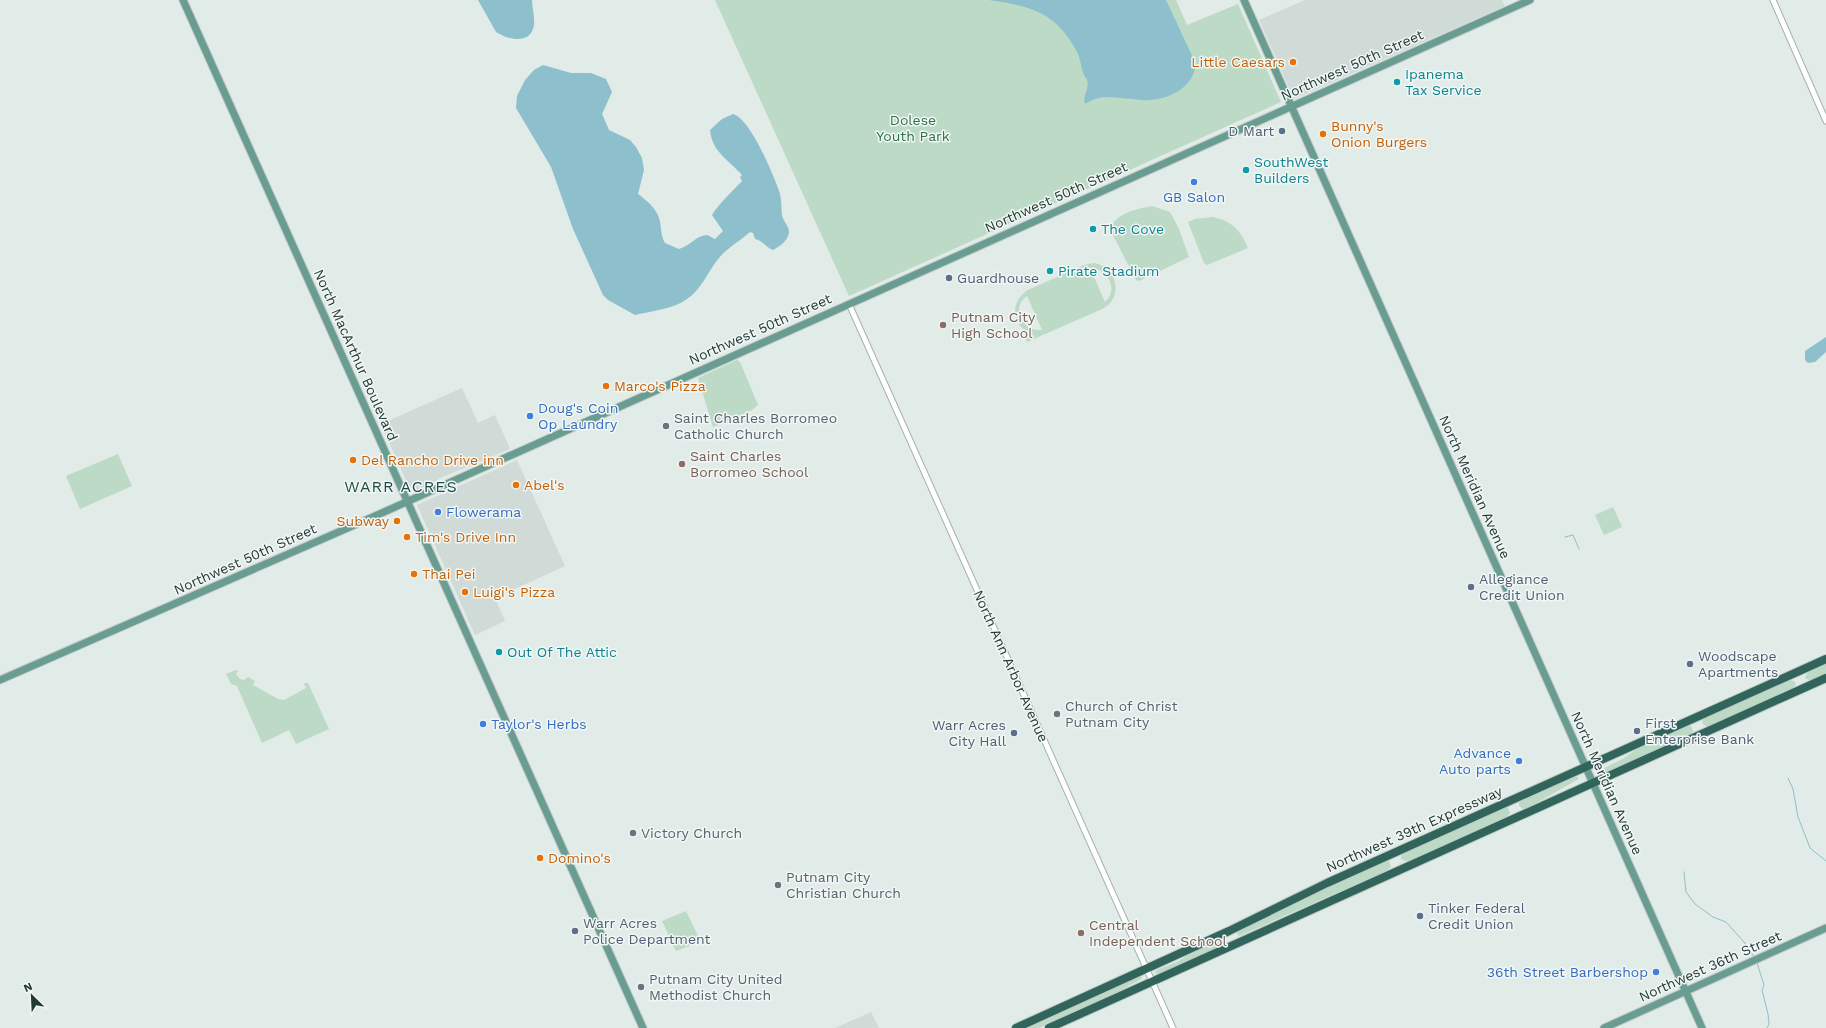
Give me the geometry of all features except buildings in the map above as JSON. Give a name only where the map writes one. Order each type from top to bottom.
[{"type":"highway","name":"Northwest 39th Expressway","points":[[1016,1028],[1146,970],[1314,888],[1826,660]]},
{"type":"highway","points":[[1049,1028],[1826,678]]},
{"type":"main road","name":"North MacArthur Boulevard","points":[[183,0],[643,1028]]},
{"type":"main road","name":"North Meridian Avenue","points":[[1244,0],[1702,1028]]},
{"type":"main road","name":"Northwest 50th Street","points":[[0,680],[408,502],[1530,0]]},
{"type":"main road","name":"Northwest 36th Street","points":[[1604,1028],[1826,928]]},
{"type":"street","points":[[1773,0],[1826,121]]},
{"type":"street","name":"North Ann Arbor Avenue","points":[[850,304],[1173,1028]]},
{"type":"shaded area","points":[[1305,0],[1502,0],[1505,6],[1294,99],[1259,20]]},
{"type":"shaded area","points":[[462,388],[478,423],[495,415],[510,449],[438,479],[417,490],[409,487],[381,424]]},
{"type":"shaded area","points":[[517,460],[565,566],[495,598],[505,621],[475,635],[417,505]]},
{"type":"shaded area","points":[[871,1012],[879,1028],[835,1028]]},
{"type":"green space","name":"Dolese Youth Park","points":[[715,0],[1176,0],[1187,25],[1238,4],[1281,102],[849,296]]},
{"type":"green space","points":[[1152,206],[1170,212],[1179,229],[1189,257],[1139,281],[1136,280],[1110,229],[1122,215],[1133,210]]},
{"type":"green space","points":[[1212,217],[1219,218],[1234,227],[1242,236],[1248,248],[1207,265],[1204,263],[1188,222],[1195,219]]},
{"type":"green space","points":[[1094,263],[1102,266],[1113,276],[1115,291],[1109,304],[1102,309],[1027,342],[1025,338],[1033,334],[1020,326],[1015,314],[1015,307],[1022,295],[1028,290],[1084,265]],"holes":[[[1090,268],[1102,271],[1110,280],[1111,291],[1105,302]],[[1027,296],[1042,330],[1035,330],[1029,327],[1021,318],[1019,313],[1020,307],[1022,301]]]},
{"type":"green space","points":[[737,360],[740,362],[758,405],[752,410],[713,427],[698,378]]},
{"type":"green space","points":[[118,454],[132,486],[80,509],[66,476]]},
{"type":"green space","points":[[1613,507],[1622,527],[1604,535],[1595,515]]},
{"type":"green space","points":[[1826,663],[1826,675],[1811,681],[1805,678],[1808,672]]},
{"type":"green space","points":[[236,670],[238,671],[236,674],[240,679],[244,680],[248,677],[255,681],[253,685],[278,699],[284,700],[306,688],[304,683],[308,683],[329,729],[296,744],[289,730],[262,743],[237,686],[231,684],[226,674]]},
{"type":"green space","points":[[1788,680],[1794,681],[1796,684],[1791,690],[1710,727],[1702,723],[1707,716]]},
{"type":"green space","points":[[1684,726],[1691,726],[1693,731],[1691,734],[1607,772],[1602,773],[1599,771],[1624,758],[1641,746]]},
{"type":"green space","points":[[1570,777],[1578,777],[1579,779],[1527,808],[1523,809],[1519,806],[1519,803],[1524,798]]},
{"type":"green space","points":[[1502,808],[1508,808],[1510,813],[1506,817],[1411,860],[1406,861],[1401,859],[1401,856],[1406,851]]},
{"type":"green space","points":[[1389,861],[1391,867],[1386,871],[1239,936],[1237,933],[1241,929],[1290,903],[1382,862]]},
{"type":"green space","points":[[686,911],[699,938],[691,941],[689,946],[676,951],[662,921]]},
{"type":"green space","points":[[1223,939],[1225,940],[1223,945],[1161,974],[1155,973],[1157,970],[1179,961],[1192,952]]},
{"type":"green space","points":[[1137,977],[1142,977],[1141,979],[1105,999],[1039,1028],[1023,1028]]},
{"type":"water","points":[[478,0],[532,0],[534,25],[532,31],[528,36],[518,39],[501,35],[496,32]]},
{"type":"water","points":[[989,0],[1166,0],[1195,62],[1194,71],[1191,79],[1178,92],[1160,99],[1142,100],[1102,97],[1085,104],[1084,98],[1088,86],[1087,79],[1083,73],[1077,52],[1060,28],[1041,13],[1018,5]]},
{"type":"water","points":[[543,65],[571,73],[591,73],[606,79],[612,92],[602,114],[609,130],[630,140],[636,147],[642,158],[644,170],[638,194],[650,204],[658,214],[662,237],[665,243],[679,249],[703,236],[707,235],[715,239],[723,231],[712,215],[742,181],[740,177],[742,175],[717,150],[711,138],[710,130],[722,119],[733,114],[740,118],[747,125],[760,148],[772,172],[779,191],[782,215],[789,230],[785,241],[773,250],[755,239],[753,233],[750,232],[722,254],[701,285],[692,295],[687,299],[669,307],[635,315],[608,300],[603,295],[573,229],[551,167],[516,108],[517,96],[525,80],[534,70]]},
{"type":"water","points":[[1826,337],[1826,352],[1815,362],[1808,363],[1805,360],[1805,351]]},
{"type":"waterway","points":[[1565,537],[1573,535],[1579,549]]},
{"type":"waterway","points":[[1788,778],[1793,789],[1798,817],[1810,848],[1826,861]]},
{"type":"waterway","points":[[1684,872],[1686,892],[1695,904],[1713,917],[1726,922],[1744,942],[1754,957]]},
{"type":"waterway","points":[[1757,963],[1764,985],[1762,990],[1768,1014],[1769,1024],[1767,1028]]},
{"type":"place","name":"Little Caesars","points":[[1293,62]]},
{"type":"place","name":"Ipanema Tax Service","points":[[1397,82]]},
{"type":"place","name":"D Mart","points":[[1282,131]]},
{"type":"place","name":"Bunny's Onion Burgers","points":[[1323,134]]},
{"type":"place","name":"SouthWest Builders","points":[[1246,170]]},
{"type":"place","name":"GB Salon","points":[[1194,182]]},
{"type":"place","name":"The Cove","points":[[1093,229]]},
{"type":"place","name":"Pirate Stadium","points":[[1050,271]]},
{"type":"place","name":"Guardhouse","points":[[949,278]]},
{"type":"place","name":"Putnam City High School","points":[[943,325]]},
{"type":"place","name":"Marco's Pizza","points":[[606,386]]},
{"type":"place","name":"Doug's Coin Op Laundry","points":[[530,416]]},
{"type":"place","name":"Saint Charles Borromeo Catholic Church","points":[[666,426]]},
{"type":"place","name":"Del Rancho Drive inn","points":[[353,460]]},
{"type":"place","name":"Saint Charles Borromeo School","points":[[682,464]]},
{"type":"place","name":"Abel's","points":[[516,485]]},
{"type":"place","name":"Flowerama","points":[[438,512]]},
{"type":"place","name":"Subway","points":[[397,521]]},
{"type":"place","name":"Tim's Drive Inn","points":[[407,537]]},
{"type":"place","name":"Thai Pei","points":[[414,574]]},
{"type":"place","name":"Allegiance Credit Union","points":[[1471,587]]},
{"type":"place","name":"Luigi's Pizza","points":[[465,592]]},
{"type":"place","name":"Out Of The Attic","points":[[499,652]]},
{"type":"place","name":"Woodscape Apartments","points":[[1690,664]]},
{"type":"place","name":"Church of Christ Putnam City","points":[[1057,714]]},
{"type":"place","name":"Taylor's Herbs","points":[[483,724]]},
{"type":"place","name":"First Enterprise Bank","points":[[1637,731]]},
{"type":"place","name":"Warr Acres City Hall","points":[[1014,733]]},
{"type":"place","name":"Advance Auto parts","points":[[1519,761]]},
{"type":"place","name":"Victory Church","points":[[633,833]]},
{"type":"place","name":"Domino's","points":[[540,858]]},
{"type":"place","name":"Putnam City Christian Church","points":[[778,885]]},
{"type":"place","name":"Tinker Federal Credit Union","points":[[1420,916]]},
{"type":"place","name":"Warr Acres Police Department","points":[[575,931]]},
{"type":"place","name":"Central Independent School","points":[[1081,933]]},
{"type":"place","name":"36th Street Barbershop","points":[[1656,972]]},
{"type":"place","name":"Putnam City United Methodist Church","points":[[641,987]]},
{"type":"district","name":"WARR ACRES","points":[[401,486]]}]
